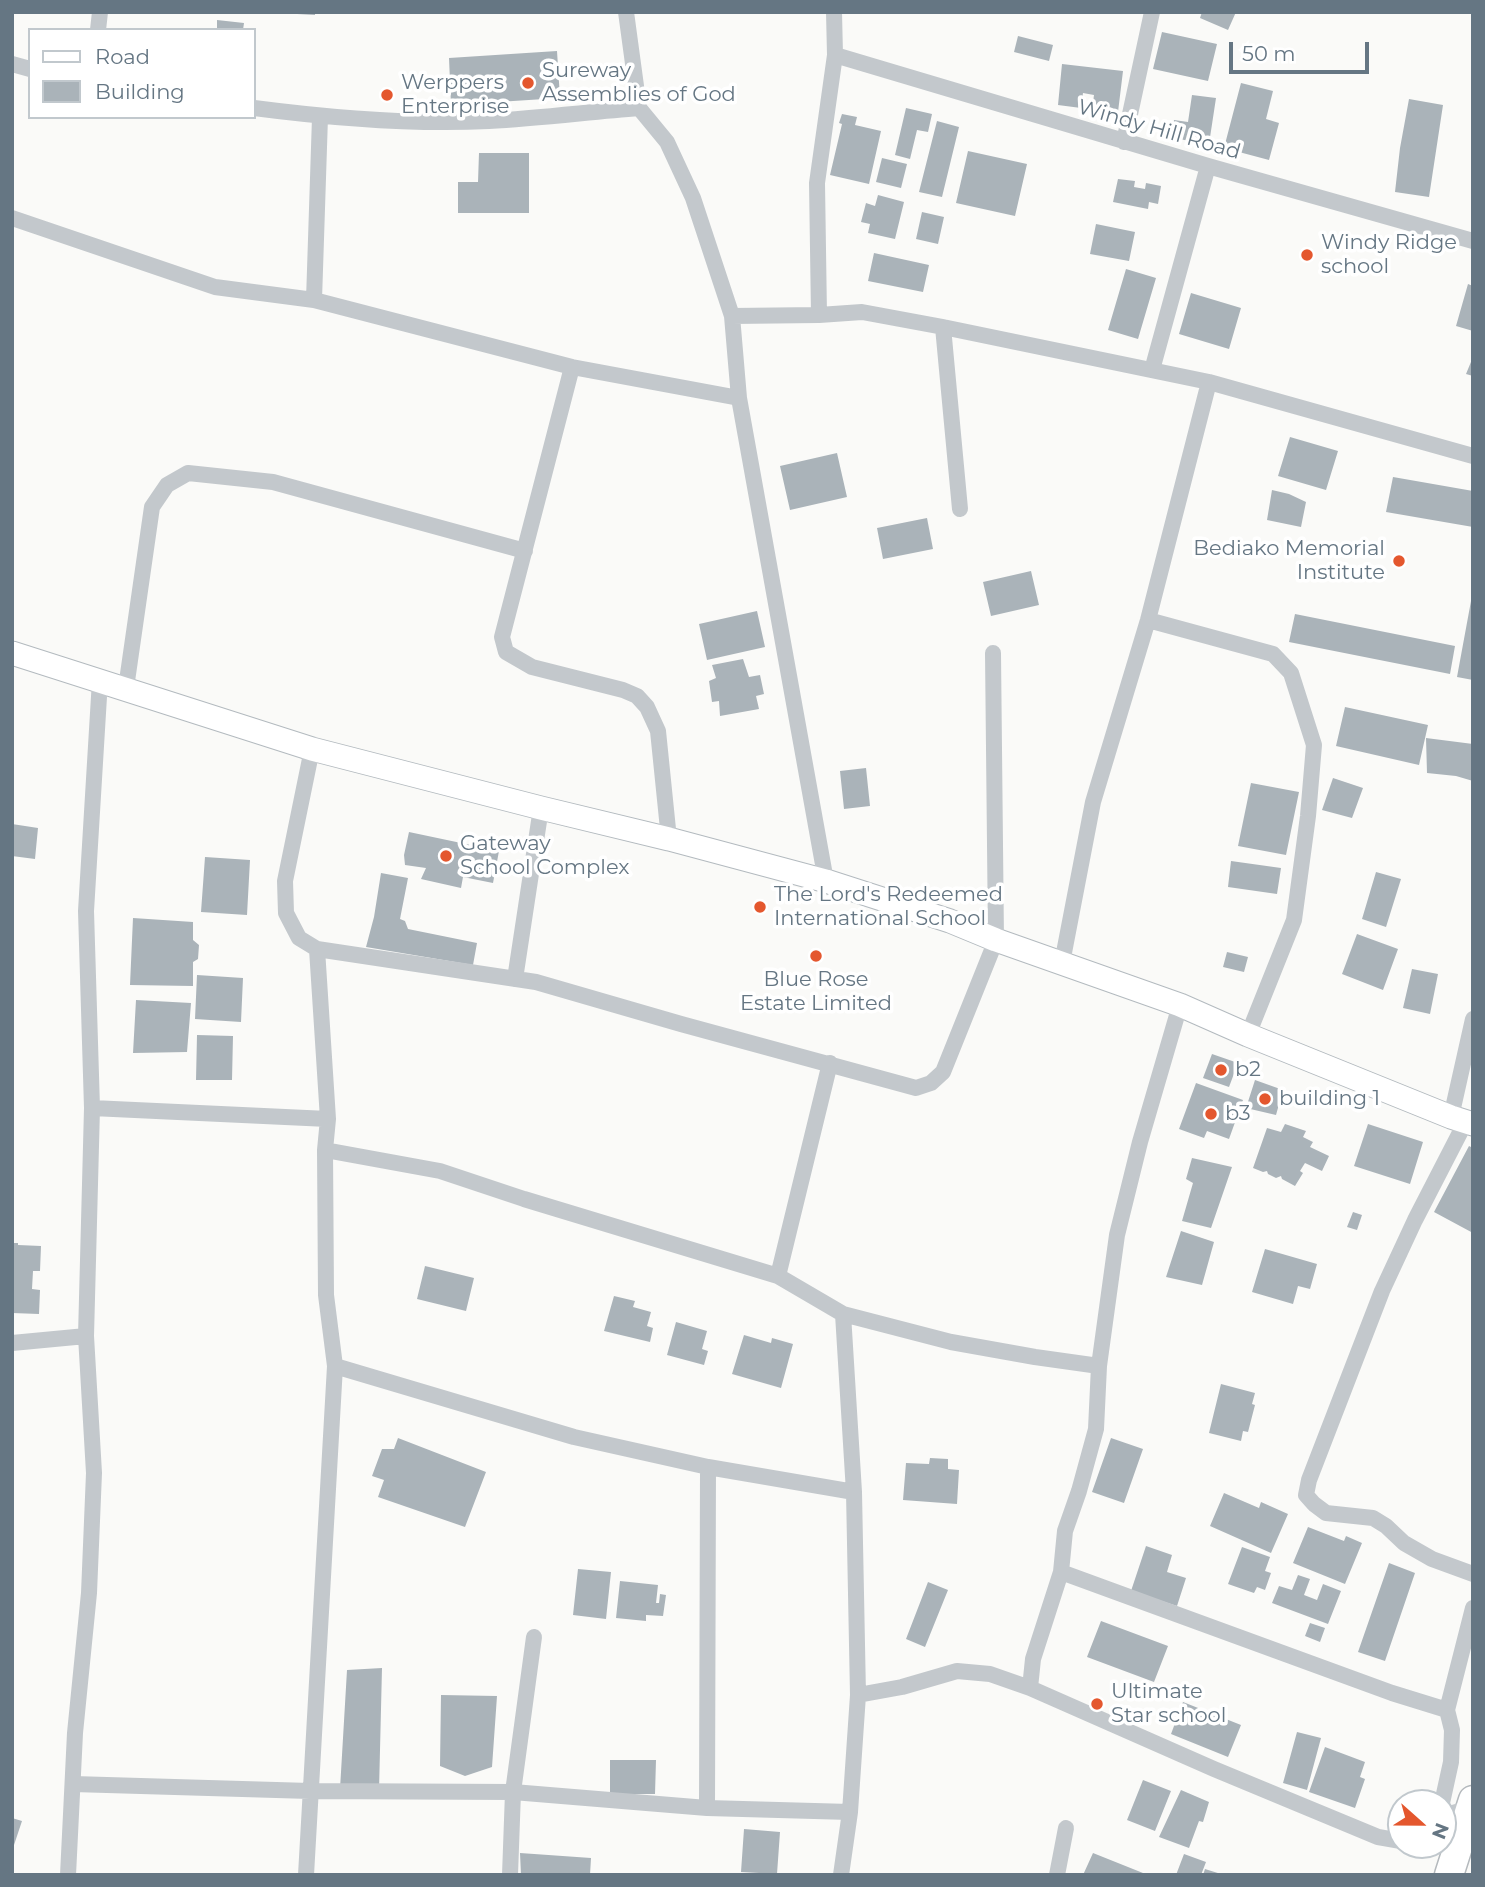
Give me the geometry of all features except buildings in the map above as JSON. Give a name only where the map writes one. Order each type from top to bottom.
[{"type":"highway","points":[[1449,1875],[1471,1804]]},
{"type":"street","points":[[626,12],[639,108],[667,142],[693,198],[732,316],[739,398],[826,881]]},
{"type":"street","points":[[820,315],[817,183],[835,55],[834,12]]},
{"type":"street","points":[[1124,142],[1152,12]]},
{"type":"street","name":"Windy Hill Road","points":[[835,55],[1124,142],[1473,241]]},
{"type":"street","points":[[256,108],[320,117],[488,121],[639,108]]},
{"type":"street","points":[[314,300],[320,117]]},
{"type":"street","points":[[1152,370],[1208,166]]},
{"type":"street","points":[[12,218],[215,288],[314,300],[572,367],[739,398]]},
{"type":"street","points":[[732,316],[862,312],[943,327],[1209,382],[1473,456]]},
{"type":"street","points":[[943,327],[960,509]]},
{"type":"street","points":[[572,367],[502,637],[506,652],[532,667],[623,690],[637,696],[648,707],[659,731],[668,838]]},
{"type":"street","points":[[1062,963],[1093,802],[1148,620],[1209,382]]},
{"type":"street","points":[[126,688],[152,507],[167,485],[188,473],[273,482],[525,551]]},
{"type":"street","points":[[1148,620],[1273,654],[1291,673],[1314,745],[1308,816],[1294,920],[1248,1035]]},
{"type":"street","points":[[12,653],[312,749],[668,838],[826,881],[950,921],[1180,1005],[1248,1035],[1463,1120]]},
{"type":"street","points":[[312,749],[285,881],[286,913],[299,938],[317,949],[536,982],[916,1088],[931,1083],[943,1072],[996,940],[993,653]]},
{"type":"street","points":[[68,1875],[75,1733],[89,1593],[94,1473],[86,1336],[92,1108],[86,911],[100,680]]},
{"type":"street","points":[[515,979],[541,808]]},
{"type":"street","points":[[306,1875],[335,1366],[326,1295],[325,1150],[328,1119],[317,949]]},
{"type":"street","points":[[1030,1688],[1033,1659],[1061,1573],[1065,1531],[1096,1429],[1099,1366],[1117,1235],[1140,1142],[1180,1005]]},
{"type":"street","points":[[1473,1019],[1463,1120],[1384,1286],[1309,1480],[1306,1495],[1326,1513],[1373,1518],[1422,1554],[1473,1574]]},
{"type":"street","points":[[778,1276],[830,1063]]},
{"type":"street","points":[[92,1108],[328,1119]]},
{"type":"street","points":[[325,1150],[440,1171],[778,1276],[843,1314],[951,1342],[1099,1366]]},
{"type":"street","points":[[841,1875],[850,1812],[858,1695],[854,1492],[843,1314]]},
{"type":"street","points":[[12,1343],[86,1336]]},
{"type":"street","points":[[335,1366],[574,1437],[708,1467],[854,1492]]},
{"type":"street","points":[[707,1808],[708,1467]]},
{"type":"street","points":[[1061,1573],[1392,1693],[1447,1710]]},
{"type":"street","points":[[1445,1789],[1451,1762],[1452,1730],[1447,1710],[1473,1608]]},
{"type":"street","points":[[510,1875],[513,1792],[534,1637]]},
{"type":"street","points":[[858,1695],[902,1687],[957,1671],[990,1674],[1030,1688],[1214,1769],[1387,1839]]},
{"type":"street","points":[[72,1784],[310,1791],[513,1792],[707,1808],[850,1812]]},
{"type":"street","points":[[1057,1875],[1066,1828]]},
{"type":"place","name":"Sureway Assemblies of God","points":[[528,83]]},
{"type":"place","name":"Werppers Enterprise","points":[[387,95]]},
{"type":"place","name":"Windy Ridge school","points":[[1307,255]]},
{"type":"place","name":"Bediako Memorial Institute","points":[[1399,561]]},
{"type":"place","name":"Gateway School Complex","points":[[446,856]]},
{"type":"place","name":"The Lord's Redeemed International School","points":[[760,907]]},
{"type":"place","name":"Blue Rose Estate Limited","points":[[816,956]]},
{"type":"place","name":"b2","points":[[1221,1070]]},
{"type":"place","name":"building 1","points":[[1265,1099]]},
{"type":"place","name":"b3","points":[[1211,1114]]},
{"type":"place","name":"Ultimate Star school","points":[[1097,1704]]}]
